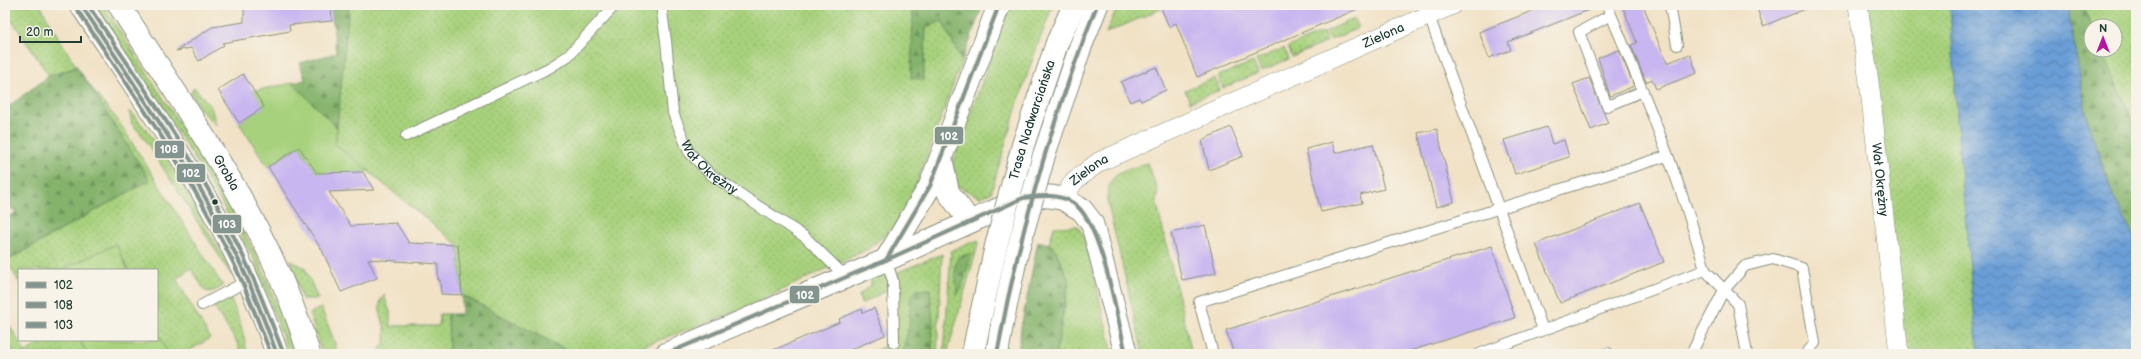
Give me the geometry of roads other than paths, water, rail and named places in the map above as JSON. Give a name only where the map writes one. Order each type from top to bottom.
[{"type":"main road","points":[[81,5],[172,143],[223,230],[249,280],[277,354]]},
{"type":"main road","name":"Grobla","points":[[119,5],[213,152],[249,213],[281,277],[295,311],[309,354]]},
{"type":"main road","points":[[886,260],[923,199],[941,158],[999,5]]},
{"type":"main road","name":"Trasa Nadwarciańska","points":[[973,354],[996,246],[1023,145],[1057,43],[1074,5]]},
{"type":"main road","name":"Trasa Nadwarciańska","points":[[997,354],[1017,253],[1044,155],[1080,48],[1097,5]]},
{"type":"main road","points":[[941,158],[948,192],[970,222]]},
{"type":"main road","name":"Zielona","points":[[666,354],[886,260],[1023,198],[1037,195],[1051,195],[1063,199]]},
{"type":"main road","points":[[1063,199],[1082,210],[1092,223],[1126,354]]},
{"type":"street","name":"Zielona","points":[[1063,199],[1074,181],[1099,162],[1452,5]]},
{"type":"street","name":"Wał Okrężny","points":[[1858,5],[1870,89],[1899,354]]},
{"type":"lane","points":[[406,136],[549,68],[568,56],[615,5]]},
{"type":"lane","name":"Wał Okrężny","points":[[661,5],[673,113],[689,152],[710,174],[805,237],[846,277]]},
{"type":"lane","points":[[1607,5],[1643,92],[1695,230],[1705,270],[1738,304],[1747,354]]},
{"type":"lane","points":[[1670,5],[1677,45]]},
{"type":"lane","points":[[1611,15],[1579,32],[1607,106],[1643,92]]},
{"type":"lane","points":[[1429,16],[1543,330]]},
{"type":"lane","points":[[1213,354],[1199,302],[1667,156]]},
{"type":"lane","points":[[1691,354],[1724,290],[1745,266],[1773,258],[1802,268],[1815,343],[1806,354]]},
{"type":"lane","points":[[886,260],[893,281],[894,343]]},
{"type":"lane","points":[[1479,354],[1705,270]]},
{"type":"lane","points":[[202,305],[249,280]]},
{"type":"water","points":[[1950,5],[2067,5],[2088,123],[2113,196],[2136,241],[2136,354],[1978,354],[1959,149]]}]
